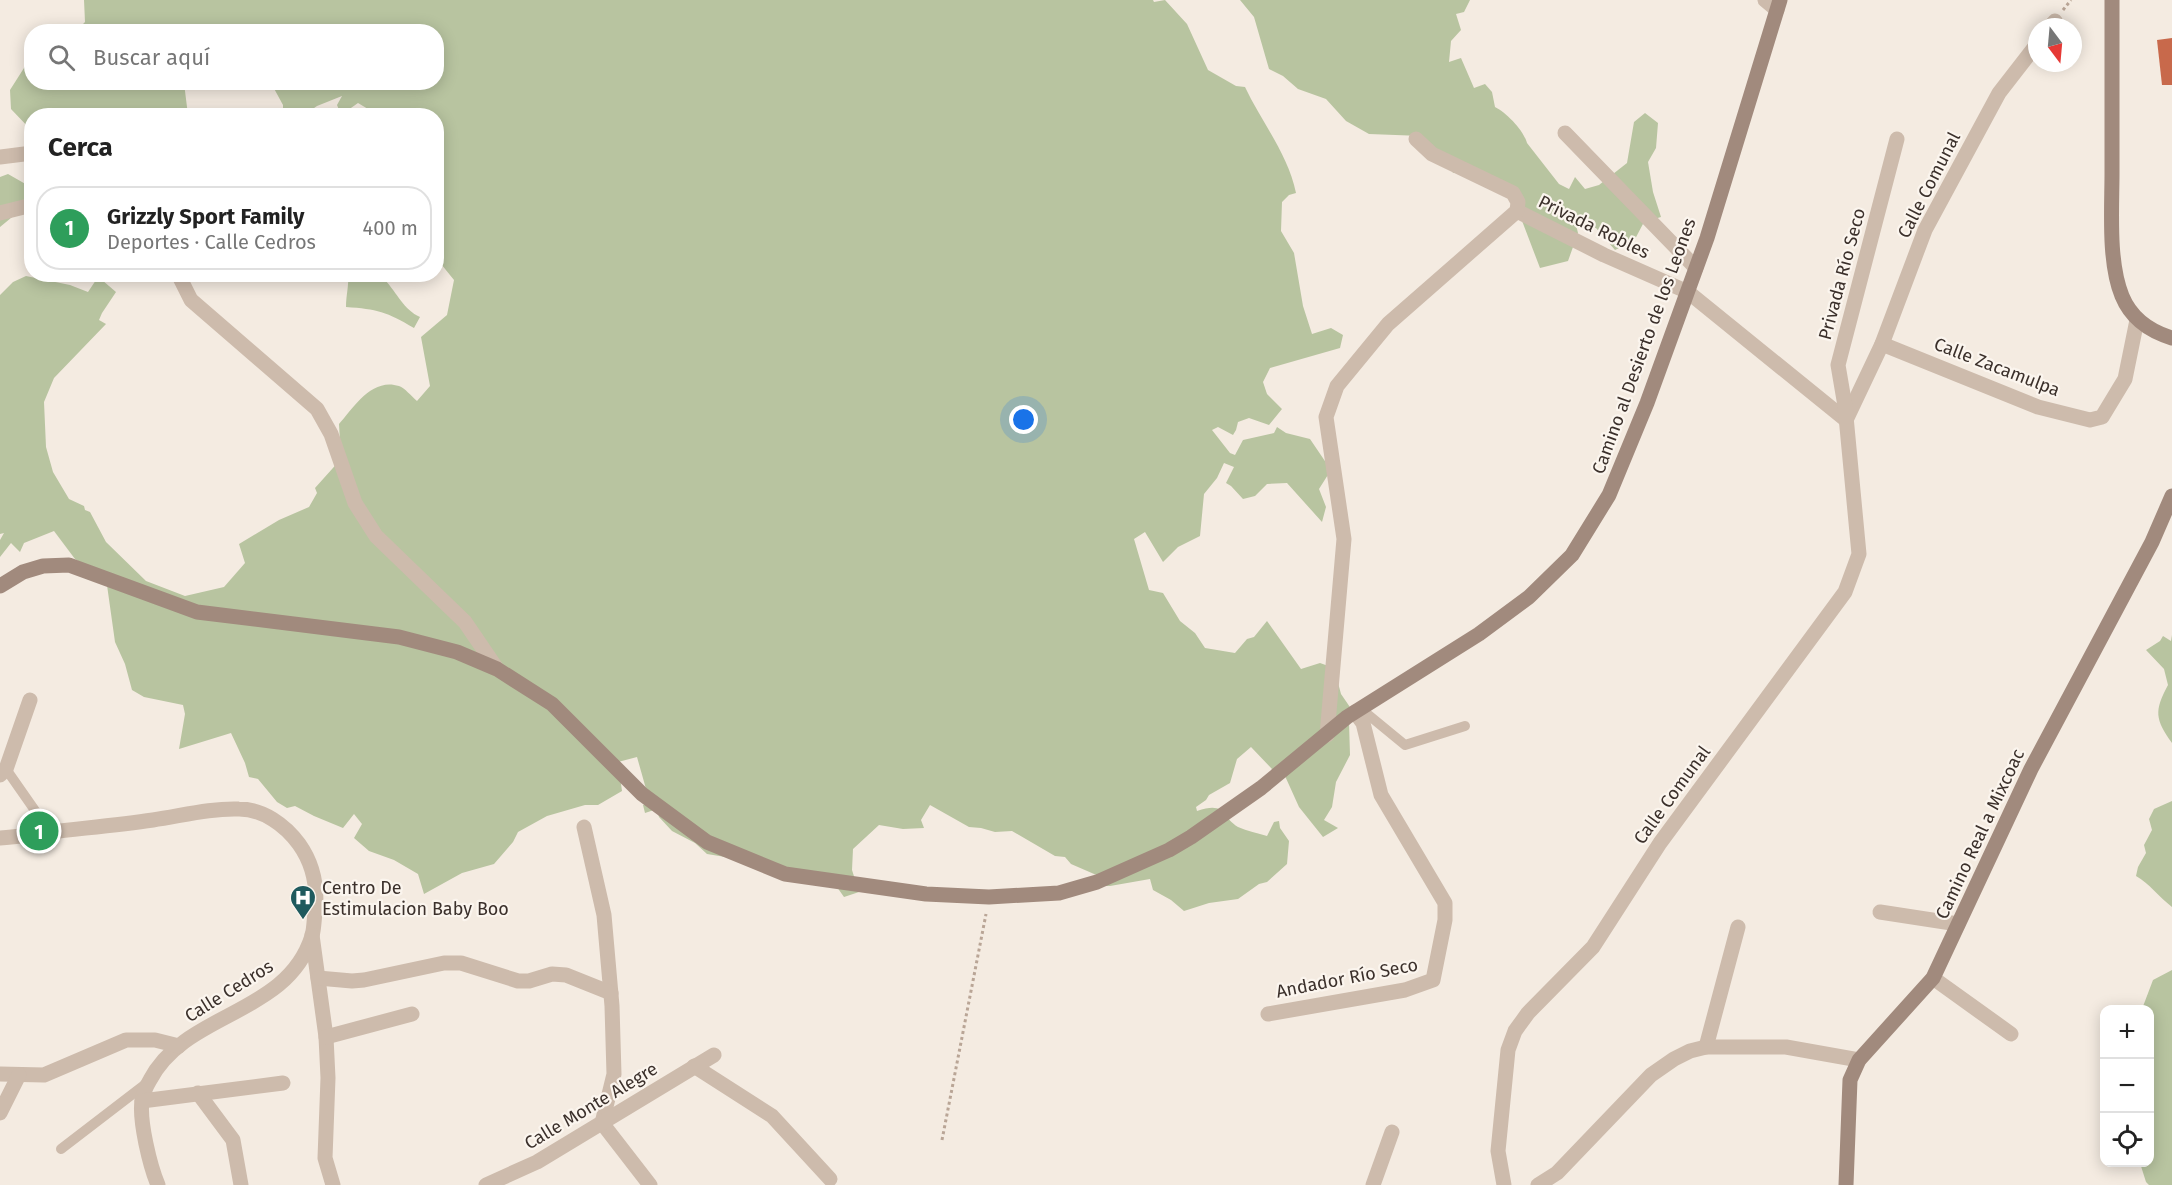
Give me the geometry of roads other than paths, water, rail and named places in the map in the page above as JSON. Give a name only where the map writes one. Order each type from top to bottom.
[{"type":"main road","points":[[2112,0],[2112,234],[2117,279],[2122,297],[2137,320],[2159,334],[2172,338]]},
{"type":"main road","name":"Camino al Desierto de los Leones","points":[[0,586],[23,572],[43,566],[69,565],[197,612],[399,637],[457,652],[497,669],[552,704],[642,794],[707,842],[785,874],[926,894],[989,897],[1059,893],[1097,882],[1169,850],[1191,837],[1261,788],[1358,710],[1479,634],[1529,597],[1572,555],[1609,495],[1647,404],[1696,268],[1779,5]]},
{"type":"main road","name":"Camino Real a Mixcoac","points":[[1846,1185],[1850,1080],[1859,1060],[1933,978],[2031,769],[2152,542],[2172,496]]},
{"type":"street","points":[[1765,0],[1779,5]]},
{"type":"street","name":"Calle Comunal","points":[[1504,1185],[1498,1151],[1508,1050],[1515,1030],[1593,947],[1660,843],[1845,592],[1859,554],[1846,420],[1882,344],[1925,230],[1999,93],[2028,56]]},
{"type":"street","points":[[1565,133],[1696,268]]},
{"type":"street","name":"Privada Robles","points":[[1416,139],[1432,154],[1513,193],[1518,206],[1604,255],[1688,292]]},
{"type":"street","name":"Privada Río Seco","points":[[1846,420],[1838,365],[1897,140]]},
{"type":"street","points":[[0,157],[24,154]]},
{"type":"street","points":[[1327,735],[1344,539],[1326,417],[1337,386],[1388,324],[1518,206]]},
{"type":"street","points":[[0,213],[24,208]]},
{"type":"street","points":[[182,282],[191,300],[317,409],[331,434],[355,503],[376,536],[465,622],[497,669]]},
{"type":"street","points":[[1688,292],[1846,420]]},
{"type":"street","name":"Calle Zacamulpa","points":[[1882,344],[2038,407],[2090,420],[2102,417],[2125,379],[2137,320]]},
{"type":"street","points":[[3,772],[30,700]]},
{"type":"street","name":"Andador Río Seco","points":[[1268,1014],[1405,990],[1433,980],[1446,920],[1445,903],[1381,795],[1358,710]]},
{"type":"street","name":"Calle Cedros","points":[[0,838],[240,808],[261,813],[278,823],[293,836],[304,852],[314,875],[317,895],[312,935],[301,959],[288,978],[274,990],[179,1046],[160,1064],[149,1081],[142,1101],[144,1130],[152,1170],[158,1185]]},
{"type":"street","points":[[584,827],[604,915],[611,993],[614,1074],[602,1122],[650,1185]]},
{"type":"street","points":[[1880,912],[1959,924]]},
{"type":"street","points":[[1706,1047],[1738,927]]},
{"type":"street","points":[[312,935],[326,1037],[328,1078],[325,1158],[333,1185]]},
{"type":"street","points":[[318,978],[364,980],[444,963],[461,963],[518,981],[529,981],[552,974],[566,975],[611,993]]},
{"type":"street","points":[[1933,978],[2011,1034]]},
{"type":"street","points":[[326,1037],[412,1014]]},
{"type":"street","points":[[0,1074],[44,1075],[126,1040],[155,1040],[179,1046]]},
{"type":"street","points":[[1538,1185],[1557,1173],[1651,1076],[1674,1059],[1706,1047],[1786,1047],[1859,1060]]},
{"type":"street","name":"Calle Monte Alegre","points":[[486,1185],[537,1162],[714,1054]]},
{"type":"street","points":[[694,1066],[772,1116],[830,1179]]},
{"type":"street","points":[[0,1113],[19,1075]]},
{"type":"street","points":[[142,1101],[283,1083]]},
{"type":"street","points":[[198,1093],[233,1140],[241,1185]]},
{"type":"street","points":[[1373,1185],[1392,1132]]},
{"type":"lane","points":[[1358,710],[1405,745],[1465,726]]},
{"type":"lane","points":[[3,772],[50,832]]},
{"type":"lane","points":[[61,1149],[149,1081]]},
{"type":"place","name":"Grizzly Sport Family","points":[[39,831]]},
{"type":"place","name":"Centro De Estimulacion Baby Boo","points":[[303,921]]}]
